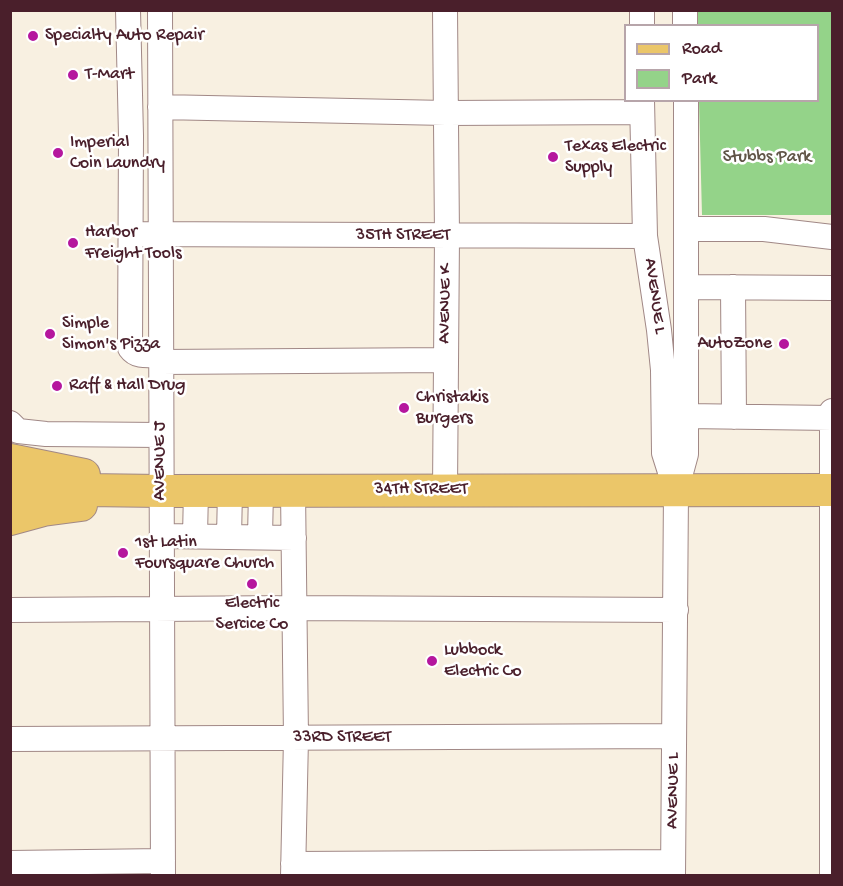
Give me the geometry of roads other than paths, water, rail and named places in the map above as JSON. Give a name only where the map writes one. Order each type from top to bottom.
[{"type":"main road","points":[[10,460],[162,491]]},
{"type":"main road","name":"34TH STREET","points":[[10,489],[162,491],[832,490]]},
{"type":"main road","points":[[10,519],[43,510],[162,491]]},
{"type":"street","points":[[128,10],[130,348],[135,354],[161,358],[446,360]]},
{"type":"street","name":"AVENUE J","points":[[160,10],[163,868]]},
{"type":"street","name":"AVENUE K","points":[[445,10],[447,236],[445,490]]},
{"type":"street","name":"AVENUE L","points":[[673,869],[676,491],[686,454],[686,102]]},
{"type":"street","points":[[160,107],[446,113],[642,106]]},
{"type":"street","name":"AVENUE L","points":[[642,106],[645,236],[660,340],[664,453],[676,491]]},
{"type":"street","points":[[687,229],[764,229],[832,237]]},
{"type":"street","name":"35TH STREET","points":[[130,234],[645,236]]},
{"type":"street","points":[[687,287],[832,288]]},
{"type":"street","points":[[733,287],[734,417]]},
{"type":"street","points":[[832,411],[832,875]]},
{"type":"street","points":[[686,416],[832,418]]},
{"type":"street","points":[[10,423],[18,431],[51,435],[161,435]]},
{"type":"street","points":[[49,468],[51,435]]},
{"type":"street","points":[[195,536],[196,491]]},
{"type":"street","points":[[229,537],[230,491]]},
{"type":"street","points":[[261,491],[261,537]]},
{"type":"street","points":[[294,491],[296,738],[293,870],[673,869]]},
{"type":"street","points":[[162,536],[294,538]]},
{"type":"street","points":[[10,610],[295,608],[676,610]]},
{"type":"street","name":"33RD STREET","points":[[10,739],[674,736]]},
{"type":"street","points":[[10,863],[163,868]]},
{"type":"place","name":"Specialty Auto Repair","points":[[33,36]]},
{"type":"place","name":"T-Mart","points":[[73,75]]},
{"type":"place","name":"Imperial Coin Laundry","points":[[58,153]]},
{"type":"place","name":"Texas Electric Supply","points":[[553,157]]},
{"type":"place","name":"Harbor Freight Tools","points":[[73,243]]},
{"type":"place","name":"Simple Simon's Pizza","points":[[50,334]]},
{"type":"place","name":"AutoZone","points":[[784,344]]},
{"type":"place","name":"Raff & Hall Drug","points":[[57,386]]},
{"type":"place","name":"Christakis Burgers","points":[[404,408]]},
{"type":"place","name":"1st Latin Foursquare Church","points":[[123,553]]},
{"type":"place","name":"Electric Sercice Co","points":[[252,584]]},
{"type":"place","name":"Lubbock Electric Co","points":[[432,661]]},
{"type":"park label","name":"Stubbs Park","points":[[767,158]]}]
